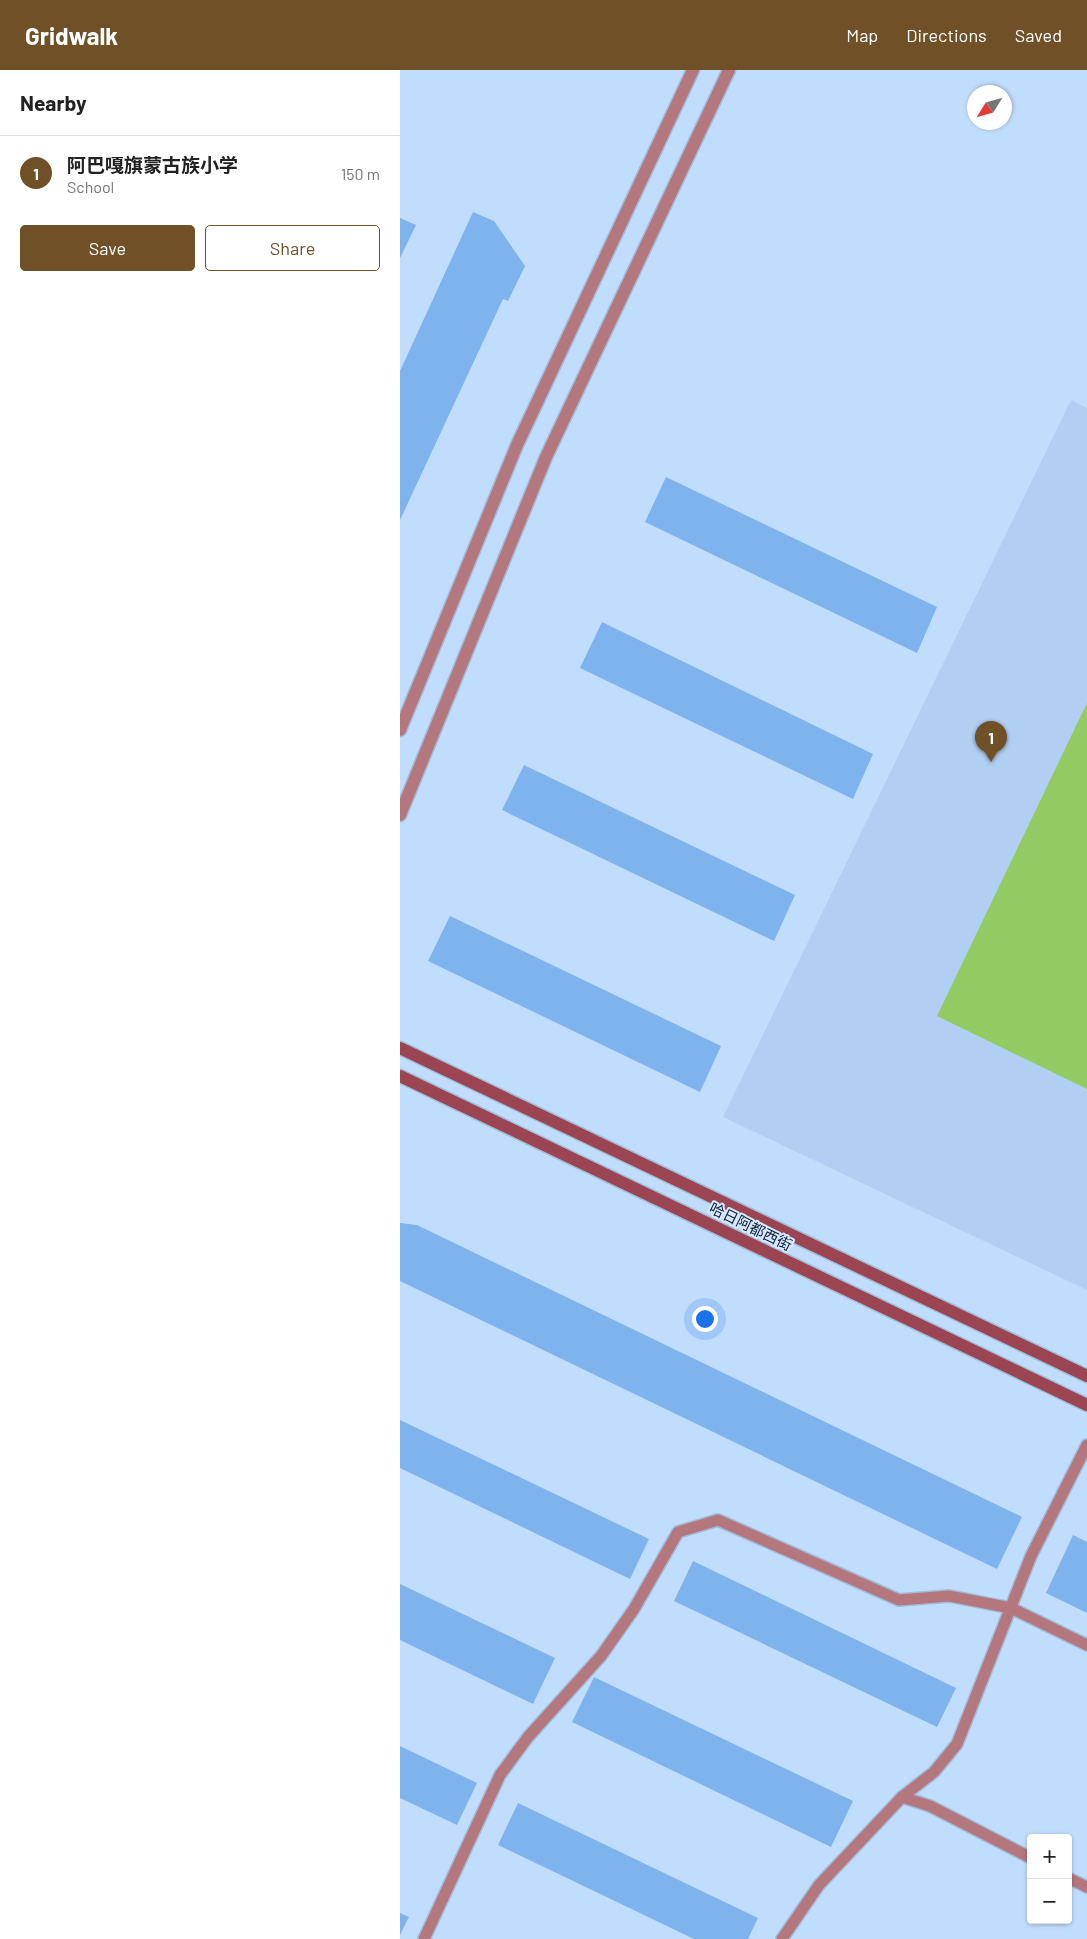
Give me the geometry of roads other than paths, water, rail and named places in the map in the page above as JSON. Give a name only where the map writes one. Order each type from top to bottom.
[{"type":"main road","name":"哈日阿都西街","points":[[400,1048],[1087,1376]]},
{"type":"main road","name":"哈日阿都西街","points":[[400,1076],[1087,1406]]},
{"type":"street","points":[[400,730],[516,444],[693,70]]},
{"type":"street","points":[[400,815],[546,457],[729,70]]},
{"type":"lane","points":[[782,1939],[819,1885],[902,1797],[934,1772],[957,1744],[1031,1556],[1087,1445]]},
{"type":"lane","points":[[424,1939],[500,1775],[528,1737],[601,1656],[634,1609],[678,1532],[718,1520],[899,1600],[949,1596],[1011,1608],[1087,1646]]},
{"type":"lane","points":[[902,1797],[930,1806],[1027,1856]]},
{"type":"lane","points":[[1070,1879],[1087,1887]]},
{"type":"place","name":"阿巴嘎旗蒙古族小学","points":[[991,762]]}]
